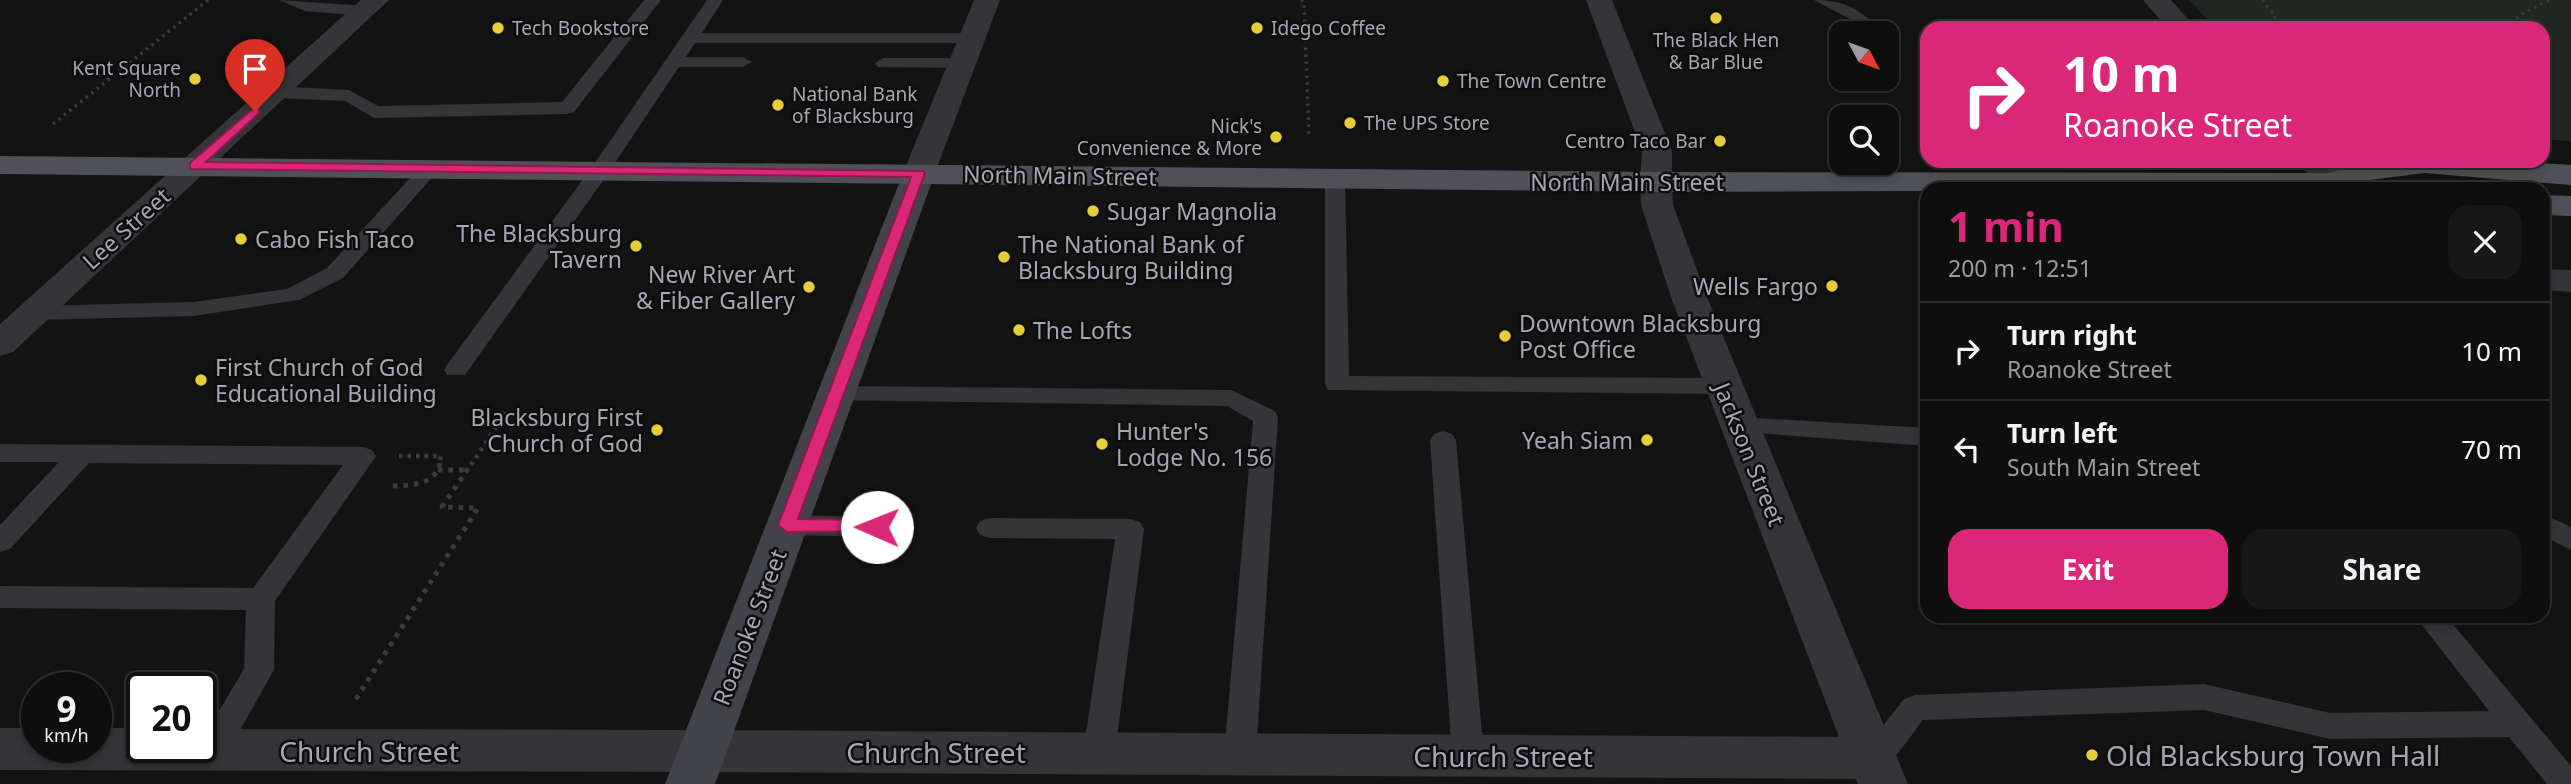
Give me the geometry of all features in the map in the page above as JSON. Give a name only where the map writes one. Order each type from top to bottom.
[{"type":"main road","name":"North Main Street","points":[[0,165],[1335,177],[1920,187]]},
{"type":"main road","name":"North Main Street","points":[[2346,182],[2370,169],[2381,168]]},
{"type":"main road","name":"North Main Street","points":[[2477,168],[2571,175]]},
{"type":"main road","name":"Roanoke Street","points":[[696,768],[919,173]]},
{"type":"main road","points":[[2550,205],[2571,206]]},
{"type":"street","name":"Roanoke Street","points":[[919,173],[988,0]]},
{"type":"street","name":"Jackson Street","points":[[1599,0],[1657,152],[1657,205],[1731,406],[1878,771]]},
{"type":"street","points":[[2156,0],[2176,21]]},
{"type":"street","name":"Lee Street","points":[[0,344],[371,5]]},
{"type":"street","points":[[2319,168],[2335,182]]},
{"type":"street","points":[[2550,280],[2571,281]]},
{"type":"street","name":"Church Street","points":[[0,749],[126,750]]},
{"type":"street","name":"Church Street","points":[[217,751],[696,768],[1099,753],[1468,756],[1878,771]]},
{"type":"lane","points":[[287,0],[305,6],[371,5]]},
{"type":"lane","points":[[275,92],[349,96],[374,112],[567,108],[653,0]]},
{"type":"lane","points":[[1822,0],[1856,15],[1861,21]]},
{"type":"lane","points":[[457,370],[600,171],[714,2]]},
{"type":"lane","points":[[690,38],[967,50]]},
{"type":"lane","points":[[884,63],[967,50]]},
{"type":"lane","points":[[674,62],[743,62]]},
{"type":"lane","points":[[33,313],[194,309],[291,295],[312,287],[335,273],[430,168]]},
{"type":"lane","points":[[1335,177],[1337,384],[1731,406],[1920,436]]},
{"type":"lane","points":[[836,394],[1231,398],[1266,417],[1240,755]]},
{"type":"lane","points":[[1443,440],[1468,756]]},
{"type":"lane","points":[[0,453],[363,456],[261,599],[260,670],[217,743]]},
{"type":"lane","points":[[0,542],[83,453]]},
{"type":"lane","points":[[787,525],[877,527]]},
{"type":"lane","points":[[990,528],[1130,529],[1099,753]]},
{"type":"lane","points":[[2550,528],[2571,540]]},
{"type":"lane","points":[[0,597],[261,599]]},
{"type":"lane","points":[[2435,623],[2566,784]]},
{"type":"lane","points":[[1878,771],[1915,708],[2204,697],[2330,726],[2517,724]]},
{"type":"path","points":[[44,131],[208,0]]},
{"type":"path","points":[[1301,0],[1304,2],[1309,149]]},
{"type":"path","points":[[2262,0],[2275,16],[2274,21]]},
{"type":"path","points":[[2514,21],[2549,0]]},
{"type":"path","points":[[356,700],[478,508],[442,507],[508,409]]},
{"type":"path","points":[[421,485],[438,470],[441,456]]},
{"type":"path","points":[[438,470],[467,470]]},
{"type":"shaded area","points":[[2189,0],[2571,0],[2571,141],[2550,140],[2550,21],[2209,21]]},
{"type":"place","name":"The Black Hen & Bar Blue","points":[[1716,18]]},
{"type":"place","name":"Tech Bookstore","points":[[498,28]]},
{"type":"place","name":"Idego Coffee","points":[[1257,28]]},
{"type":"place","name":"Kent Square North","points":[[195,79]]},
{"type":"place","name":"The Town Centre","points":[[1443,81]]},
{"type":"place","name":"National Bank of Blacksburg","points":[[778,105]]},
{"type":"place","name":"The UPS Store","points":[[1350,123]]},
{"type":"place","name":"Nick's Convenience & More","points":[[1276,137]]},
{"type":"place","name":"Centro Taco Bar","points":[[1720,141]]},
{"type":"place","name":"Sugar Magnolia","points":[[1093,211]]},
{"type":"place","name":"Cabo Fish Taco","points":[[241,239]]},
{"type":"place","name":"The Blacksburg Tavern","points":[[636,246]]},
{"type":"place","name":"The National Bank of Blacksburg Building","points":[[1004,257]]},
{"type":"place","name":"Wells Fargo","points":[[1832,286]]},
{"type":"place","name":"New River Art & Fiber Gallery","points":[[809,287]]},
{"type":"place","name":"The Lofts","points":[[1019,330]]},
{"type":"place","name":"Downtown Blacksburg Post Office","points":[[1505,336]]},
{"type":"place","name":"First Church of God Educational Building","points":[[201,380]]},
{"type":"place","name":"Blacksburg First Church of God","points":[[657,430]]},
{"type":"place","name":"Yeah Siam","points":[[1647,440]]},
{"type":"place","name":"Hunter's Lodge No. 156","points":[[1102,444]]},
{"type":"place","name":"Old Blacksburg Town Hall","points":[[2092,755]]},
{"type":"route","points":[[255,111],[195,166],[919,173],[787,525],[877,527]]}]
